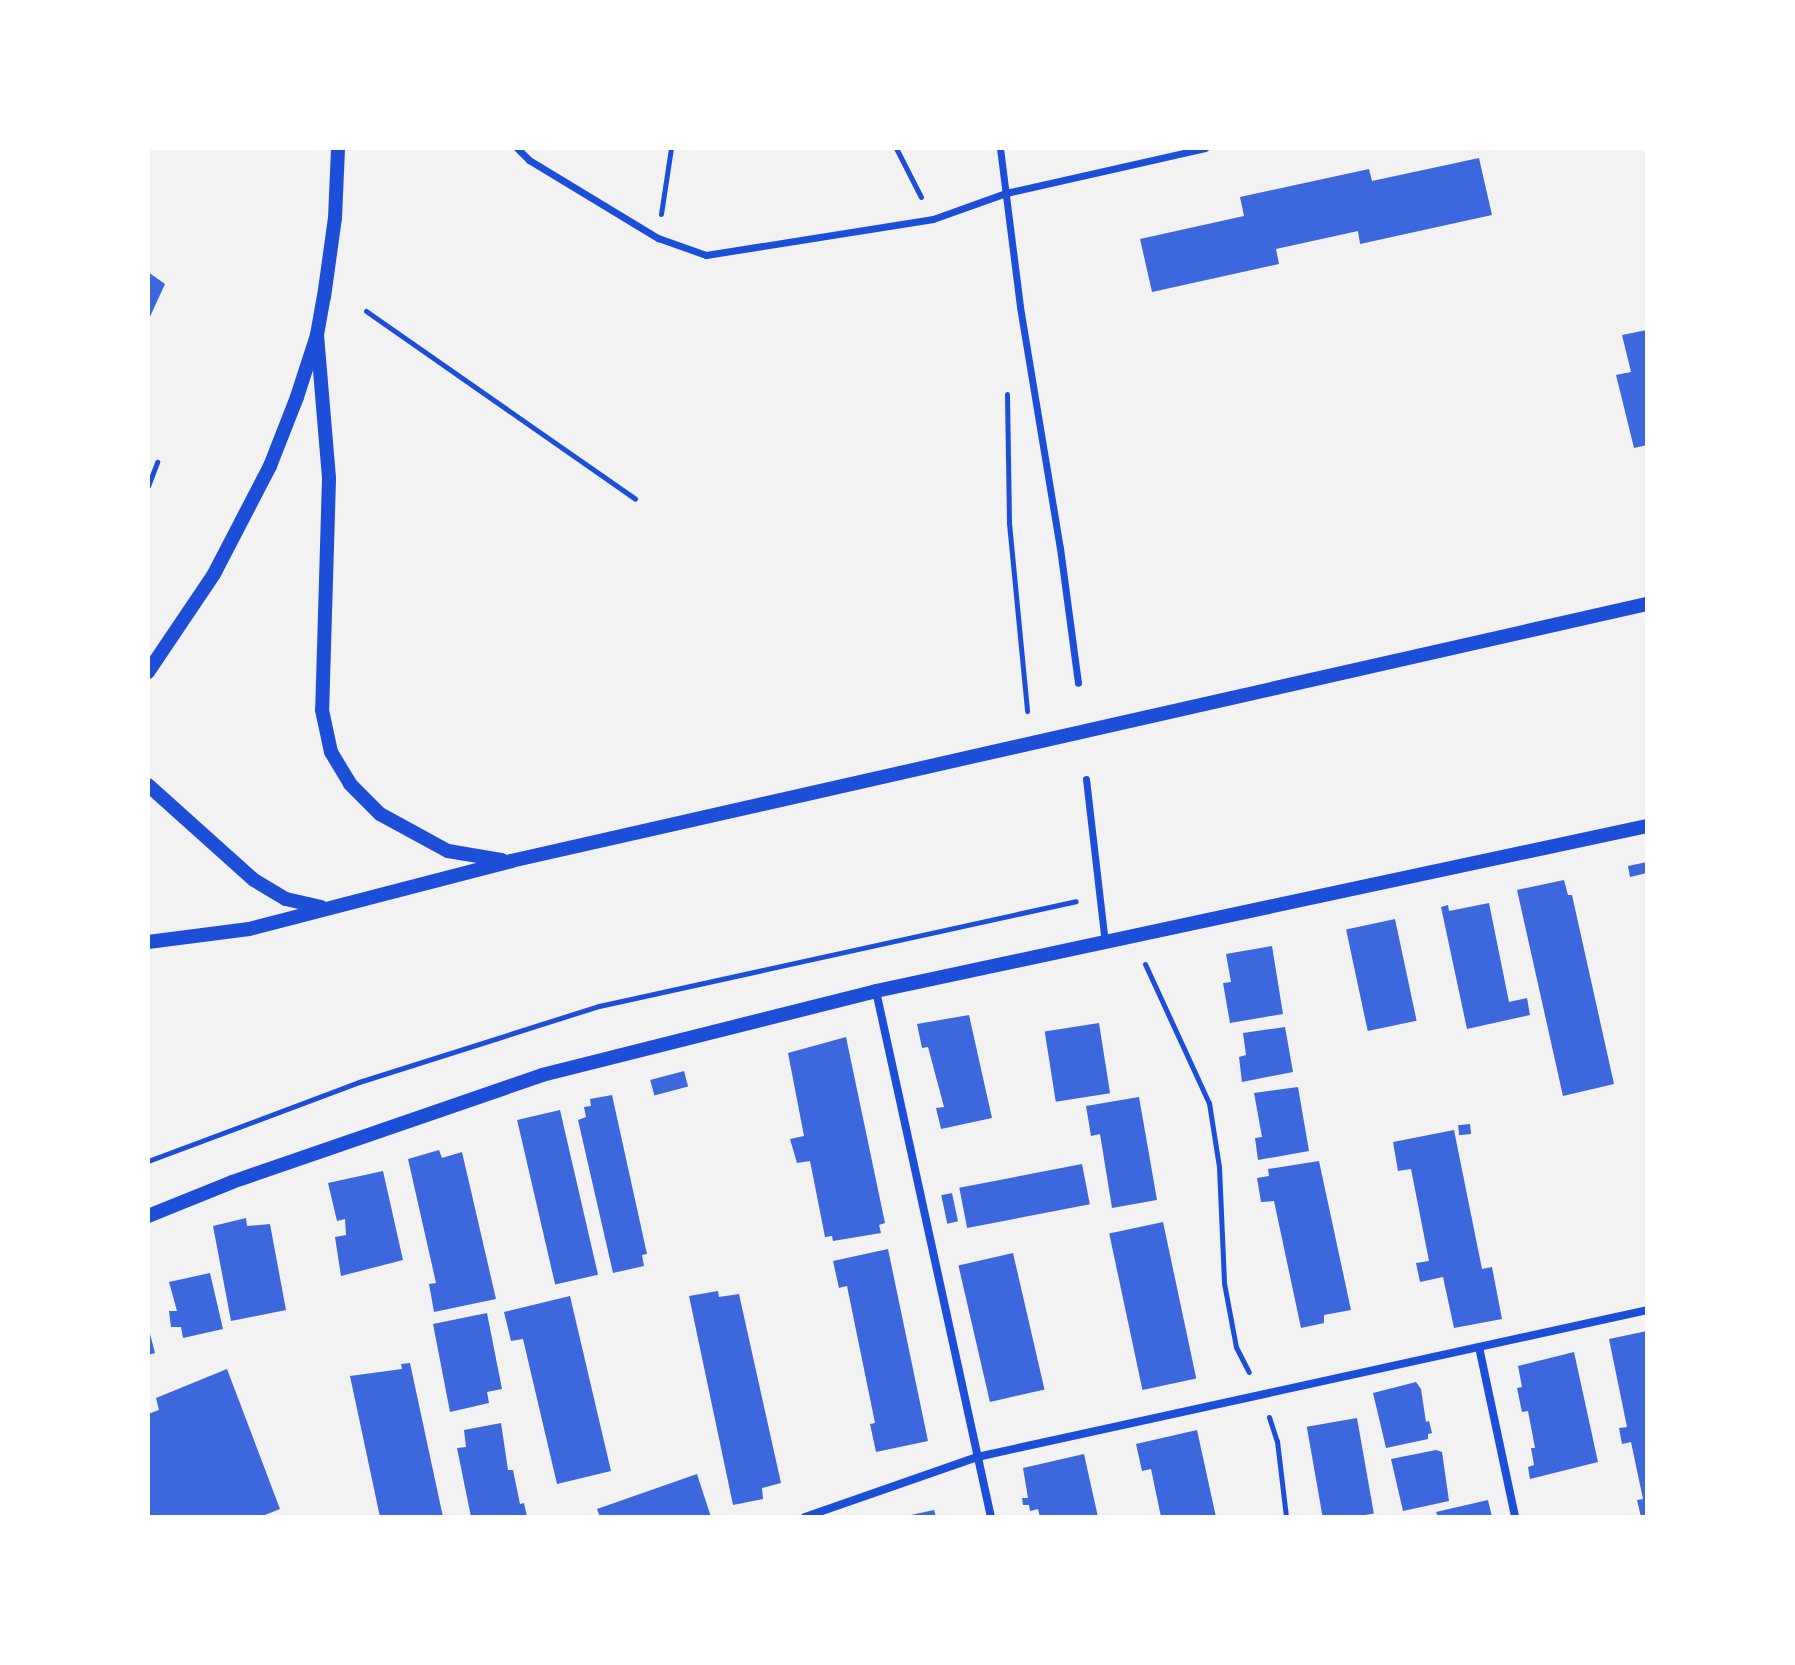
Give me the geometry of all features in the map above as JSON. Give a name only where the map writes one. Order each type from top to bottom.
[{"type":"street","points":[[148,672],[214,574],[270,466],[317,335],[335,218],[338,148]]},
{"type":"street","points":[[517,148],[529,160],[658,238],[706,255],[933,219],[1006,193],[1205,148]]},
{"type":"street","points":[[1000,148],[1020,307],[1078,683]]},
{"type":"street","points":[[317,335],[329,479],[322,710],[331,752],[350,784],[380,814],[448,851],[511,861]]},
{"type":"street","points":[[148,942],[249,929],[511,861],[1647,604]]},
{"type":"street","points":[[1086,779],[1097,897],[1105,945]]},
{"type":"street","points":[[148,785],[254,880],[286,899],[326,908]]},
{"type":"street","points":[[148,1216],[232,1182],[542,1075],[876,991],[1105,945],[1647,826]]},
{"type":"street","points":[[876,991],[991,1517]]},
{"type":"street","points":[[805,1517],[977,1457],[1647,1310]]},
{"type":"street","points":[[1479,1347],[1515,1517]]},
{"type":"path","points":[[658,238],[671,148]]},
{"type":"path","points":[[896,148],[933,219]]},
{"type":"path","points":[[366,311],[635,499]]},
{"type":"path","points":[[1007,387],[1009,523],[1027,711]]},
{"type":"path","points":[[148,486],[157,462]]},
{"type":"path","points":[[148,1161],[359,1082],[599,1006],[1097,897]]},
{"type":"path","points":[[1145,964],[1209,1103],[1219,1167],[1224,1283],[1236,1347],[1261,1393],[1277,1441],[1286,1517]]},
{"type":"building","points":[[1479,158],[1492,215],[1360,244],[1358,231],[1276,249],[1279,264],[1152,292],[1140,239],[1244,216],[1240,197],[1369,169],[1372,181]]},
{"type":"building","points":[[148,272],[165,284],[148,321]]},
{"type":"building","points":[[1647,330],[1647,445],[1634,448],[1616,375],[1631,372],[1622,335]]},
{"type":"building","points":[[1647,862],[1647,873],[1630,877],[1628,866]]},
{"type":"building","points":[[1564,880],[1568,895],[1572,895],[1614,1084],[1563,1096],[1517,890]]},
{"type":"building","points":[[1489,903],[1509,1002],[1527,998],[1530,1015],[1467,1029],[1441,907],[1448,905],[1449,911]]},
{"type":"building","points":[[1395,919],[1417,1021],[1368,1031],[1346,929]]},
{"type":"building","points":[[1272,946],[1283,1014],[1230,1023],[1223,983],[1231,982],[1226,954]]},
{"type":"building","points":[[969,1015],[992,1118],[941,1129],[936,1108],[944,1107],[928,1047],[922,1048],[917,1024]]},
{"type":"building","points":[[1099,1023],[1110,1093],[1056,1102],[1045,1032]]},
{"type":"building","points":[[1285,1027],[1293,1072],[1242,1082],[1239,1057],[1246,1055],[1243,1033]]},
{"type":"building","points":[[846,1037],[885,1223],[879,1225],[881,1233],[833,1241],[832,1236],[825,1237],[810,1161],[797,1163],[790,1139],[804,1136],[788,1053]]},
{"type":"building","points":[[684,1071],[688,1086],[654,1096],[650,1080]]},
{"type":"building","points":[[1298,1087],[1309,1151],[1258,1160],[1255,1138],[1262,1137],[1254,1093]]},
{"type":"building","points":[[612,1095],[647,1254],[642,1255],[644,1266],[613,1273],[578,1120],[586,1117],[584,1107],[591,1106],[590,1099]]},
{"type":"building","points":[[1139,1097],[1157,1200],[1112,1208],[1100,1134],[1091,1136],[1086,1106]]},
{"type":"building","points":[[560,1110],[598,1275],[555,1285],[517,1120]]},
{"type":"building","points":[[1470,1124],[1471,1134],[1459,1135],[1458,1125]]},
{"type":"building","points":[[1454,1130],[1482,1269],[1492,1267],[1502,1319],[1454,1328],[1443,1277],[1420,1282],[1416,1263],[1429,1261],[1411,1169],[1398,1171],[1393,1142]]},
{"type":"building","points":[[439,1150],[442,1158],[462,1152],[496,1299],[434,1312],[429,1284],[436,1283],[408,1159]]},
{"type":"building","points":[[1319,1161],[1351,1310],[1324,1315],[1324,1323],[1301,1328],[1274,1201],[1261,1202],[1257,1178],[1269,1176],[1268,1169]]},
{"type":"building","points":[[1082,1164],[1090,1204],[967,1228],[959,1188]]},
{"type":"building","points":[[383,1171],[403,1260],[341,1276],[335,1237],[346,1235],[345,1219],[337,1221],[328,1183]]},
{"type":"building","points":[[952,1193],[958,1221],[947,1224],[941,1195]]},
{"type":"building","points":[[246,1218],[247,1226],[270,1224],[286,1310],[231,1321],[213,1226]]},
{"type":"building","points":[[1163,1222],[1196,1379],[1142,1390],[1109,1233]]},
{"type":"building","points":[[888,1249],[928,1441],[876,1452],[870,1424],[875,1423],[847,1286],[839,1288],[833,1261]]},
{"type":"building","points":[[1013,1253],[1044,1389],[990,1402],[958,1266]]},
{"type":"building","points":[[210,1273],[223,1329],[183,1338],[181,1327],[171,1327],[169,1311],[177,1311],[169,1282]]},
{"type":"building","points":[[718,1291],[719,1297],[739,1294],[781,1483],[762,1488],[763,1499],[733,1505],[689,1296]]},
{"type":"building","points":[[570,1296],[611,1471],[557,1484],[523,1339],[511,1341],[504,1312]]},
{"type":"building","points":[[487,1313],[502,1389],[487,1392],[489,1403],[450,1412],[433,1324]]},
{"type":"building","points":[[148,1326],[155,1353],[148,1355]]},
{"type":"building","points":[[1647,1331],[1647,1517],[1641,1517],[1637,1500],[1643,1499],[1631,1442],[1622,1444],[1619,1428],[1627,1427],[1609,1339]]},
{"type":"building","points":[[1574,1352],[1598,1462],[1530,1479],[1528,1467],[1534,1465],[1531,1448],[1535,1448],[1528,1411],[1522,1412],[1517,1388],[1522,1387],[1518,1366]]},
{"type":"building","points":[[410,1363],[443,1517],[380,1517],[350,1376],[402,1369],[401,1364]]},
{"type":"building","points":[[227,1369],[280,1509],[260,1517],[148,1517],[148,1414],[159,1410],[156,1398]]},
{"type":"building","points":[[1416,1382],[1421,1389],[1426,1422],[1429,1421],[1432,1433],[1428,1434],[1428,1439],[1386,1448],[1373,1393]]},
{"type":"building","points":[[1357,1418],[1374,1514],[1323,1517],[1307,1427]]},
{"type":"building","points":[[501,1423],[508,1470],[513,1470],[520,1504],[524,1503],[527,1517],[471,1517],[457,1448],[466,1447],[464,1430]]},
{"type":"building","points":[[1197,1430],[1216,1517],[1161,1517],[1151,1469],[1142,1471],[1136,1444]]},
{"type":"building","points":[[1436,1450],[1442,1452],[1449,1501],[1403,1511],[1391,1459]]},
{"type":"building","points":[[1084,1454],[1098,1517],[1040,1517],[1038,1509],[1030,1511],[1029,1505],[1023,1505],[1022,1498],[1028,1498],[1023,1468]]},
{"type":"building","points":[[697,1474],[711,1517],[600,1517],[597,1509]]},
{"type":"building","points":[[1488,1500],[1492,1517],[1438,1517],[1436,1512]]},
{"type":"building","points":[[934,1510],[936,1517],[906,1517],[906,1516]]}]
